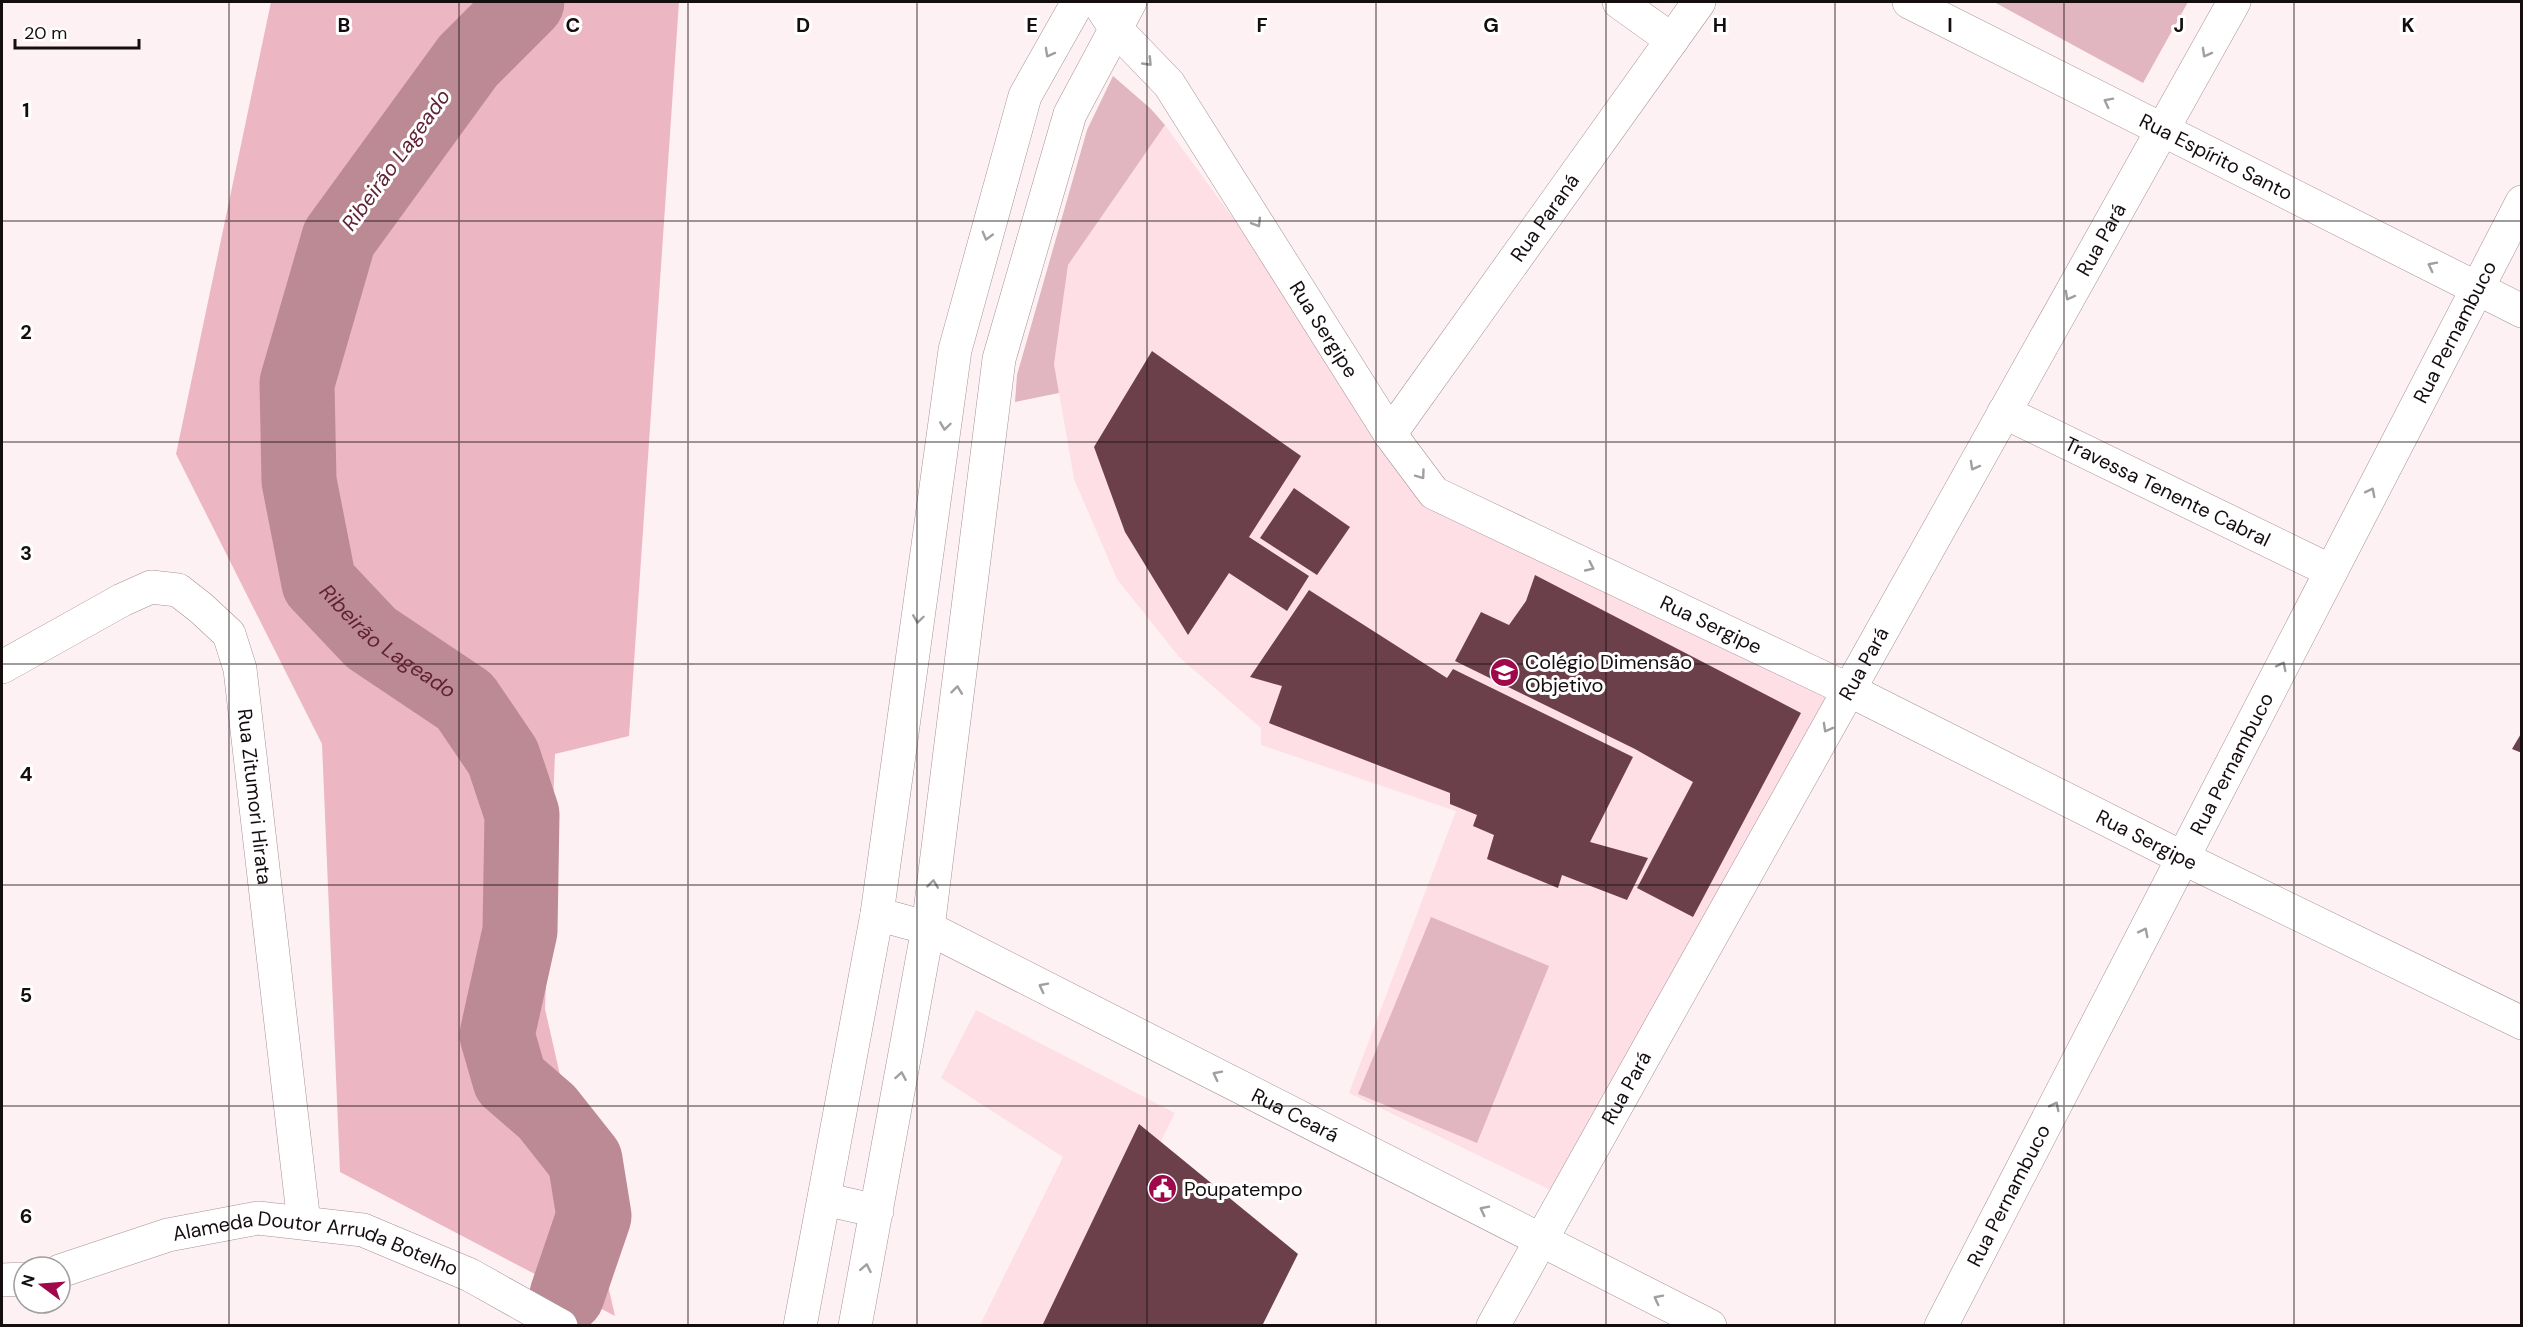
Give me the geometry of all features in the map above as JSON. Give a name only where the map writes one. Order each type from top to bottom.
[{"type":"street","points":[[800,1326],[877,914],[956,350],[1025,96],[1078,2]]},
{"type":"street","name":"Rua Sergipe","points":[[1098,2],[1123,15],[1390,434],[1434,494],[1849,690],[2183,858],[2522,1023]]},
{"type":"street","points":[[1619,2],[1671,40]]},
{"type":"street","name":"Rua Paraná","points":[[1390,434],[1699,2]]},
{"type":"street","name":"Rua Espírito Santo","points":[[1909,2],[2522,311]]},
{"type":"street","name":"Rua Pará","points":[[1493,1326],[2234,2]]},
{"type":"street","points":[[855,1326],[928,928],[999,359],[1070,114],[1123,15]]},
{"type":"street","name":"Rua Pernambuco","points":[[1941,1326],[2522,202]]},
{"type":"street","name":"Travessa Tenente Cabral","points":[[2004,412],[2331,570]]},
{"type":"street","points":[[939,469],[985,474]]},
{"type":"street","name":"Rua Zitumori Hirata","points":[[2,667],[151,586],[178,590],[229,634],[240,669],[304,1223]]},
{"type":"street","name":"Rua Ceará","points":[[877,914],[928,928],[1710,1326]]},
{"type":"street","points":[[824,1199],[877,1211]]},
{"type":"street","name":"Alameda Doutor Arruda Botelho","points":[[72,1267],[179,1233],[258,1218],[363,1230],[471,1275],[561,1326]]},
{"type":"shaded area","points":[[271,2],[679,2],[629,736],[555,754],[545,1009],[615,1316],[340,1172],[322,744],[176,454]]},
{"type":"shaded area","points":[[1994,2],[2188,2],[2143,83]]},
{"type":"shaded area","points":[[1113,76],[1151,109],[1165,125],[1068,265],[1054,364],[1059,393],[1015,402],[1017,375],[1087,130]]},
{"type":"shaded area","name":"Colégio Dimensão Objetivo","points":[[1165,125],[1435,495],[1844,689],[1561,1195],[1349,1093],[1456,811],[1261,745],[1261,728],[1179,657],[1117,579],[1074,479],[1054,364],[1068,265]]},
{"type":"shaded area","points":[[1431,917],[1549,966],[1477,1143],[1358,1094]]},
{"type":"shaded area","points":[[976,1010],[1175,1113],[1068,1325],[980,1325],[1063,1157],[941,1078]]},
{"type":"building","points":[[1152,351],[1301,456],[1249,537],[1309,576],[1287,611],[1229,573],[1188,635],[1125,532],[1094,447]]},
{"type":"building","points":[[1294,488],[1350,527],[1317,575],[1260,538]]},
{"type":"building","points":[[1535,575],[1801,713],[1693,917],[1637,888],[1693,782],[1635,749],[1455,661],[1481,612],[1509,625],[1526,601]]},
{"type":"building","points":[[1309,590],[1447,678],[1453,669],[1633,757],[1590,842],[1648,858],[1627,900],[1562,875],[1558,888],[1487,859],[1494,835],[1473,826],[1477,815],[1450,804],[1450,793],[1269,723],[1282,686],[1250,677]]},
{"type":"building","points":[[2522,732],[2522,753],[2512,749]]},
{"type":"building","name":"Poupatempo","points":[[1139,1124],[1298,1254],[1262,1326],[1042,1326]]},
{"type":"waterway","name":"Ribeirão Lageado","points":[[527,2],[468,61],[339,238],[297,383],[299,481],[319,583],[371,638],[465,701],[503,757],[522,814],[520,931],[497,1035],[510,1080],[547,1112],[585,1160],[594,1216],[567,1295]]},
{"type":"place","name":"Colégio Dimensão Objetivo","points":[[1504,673]]},
{"type":"place","name":"Poupatempo","points":[[1163,1189]]}]
